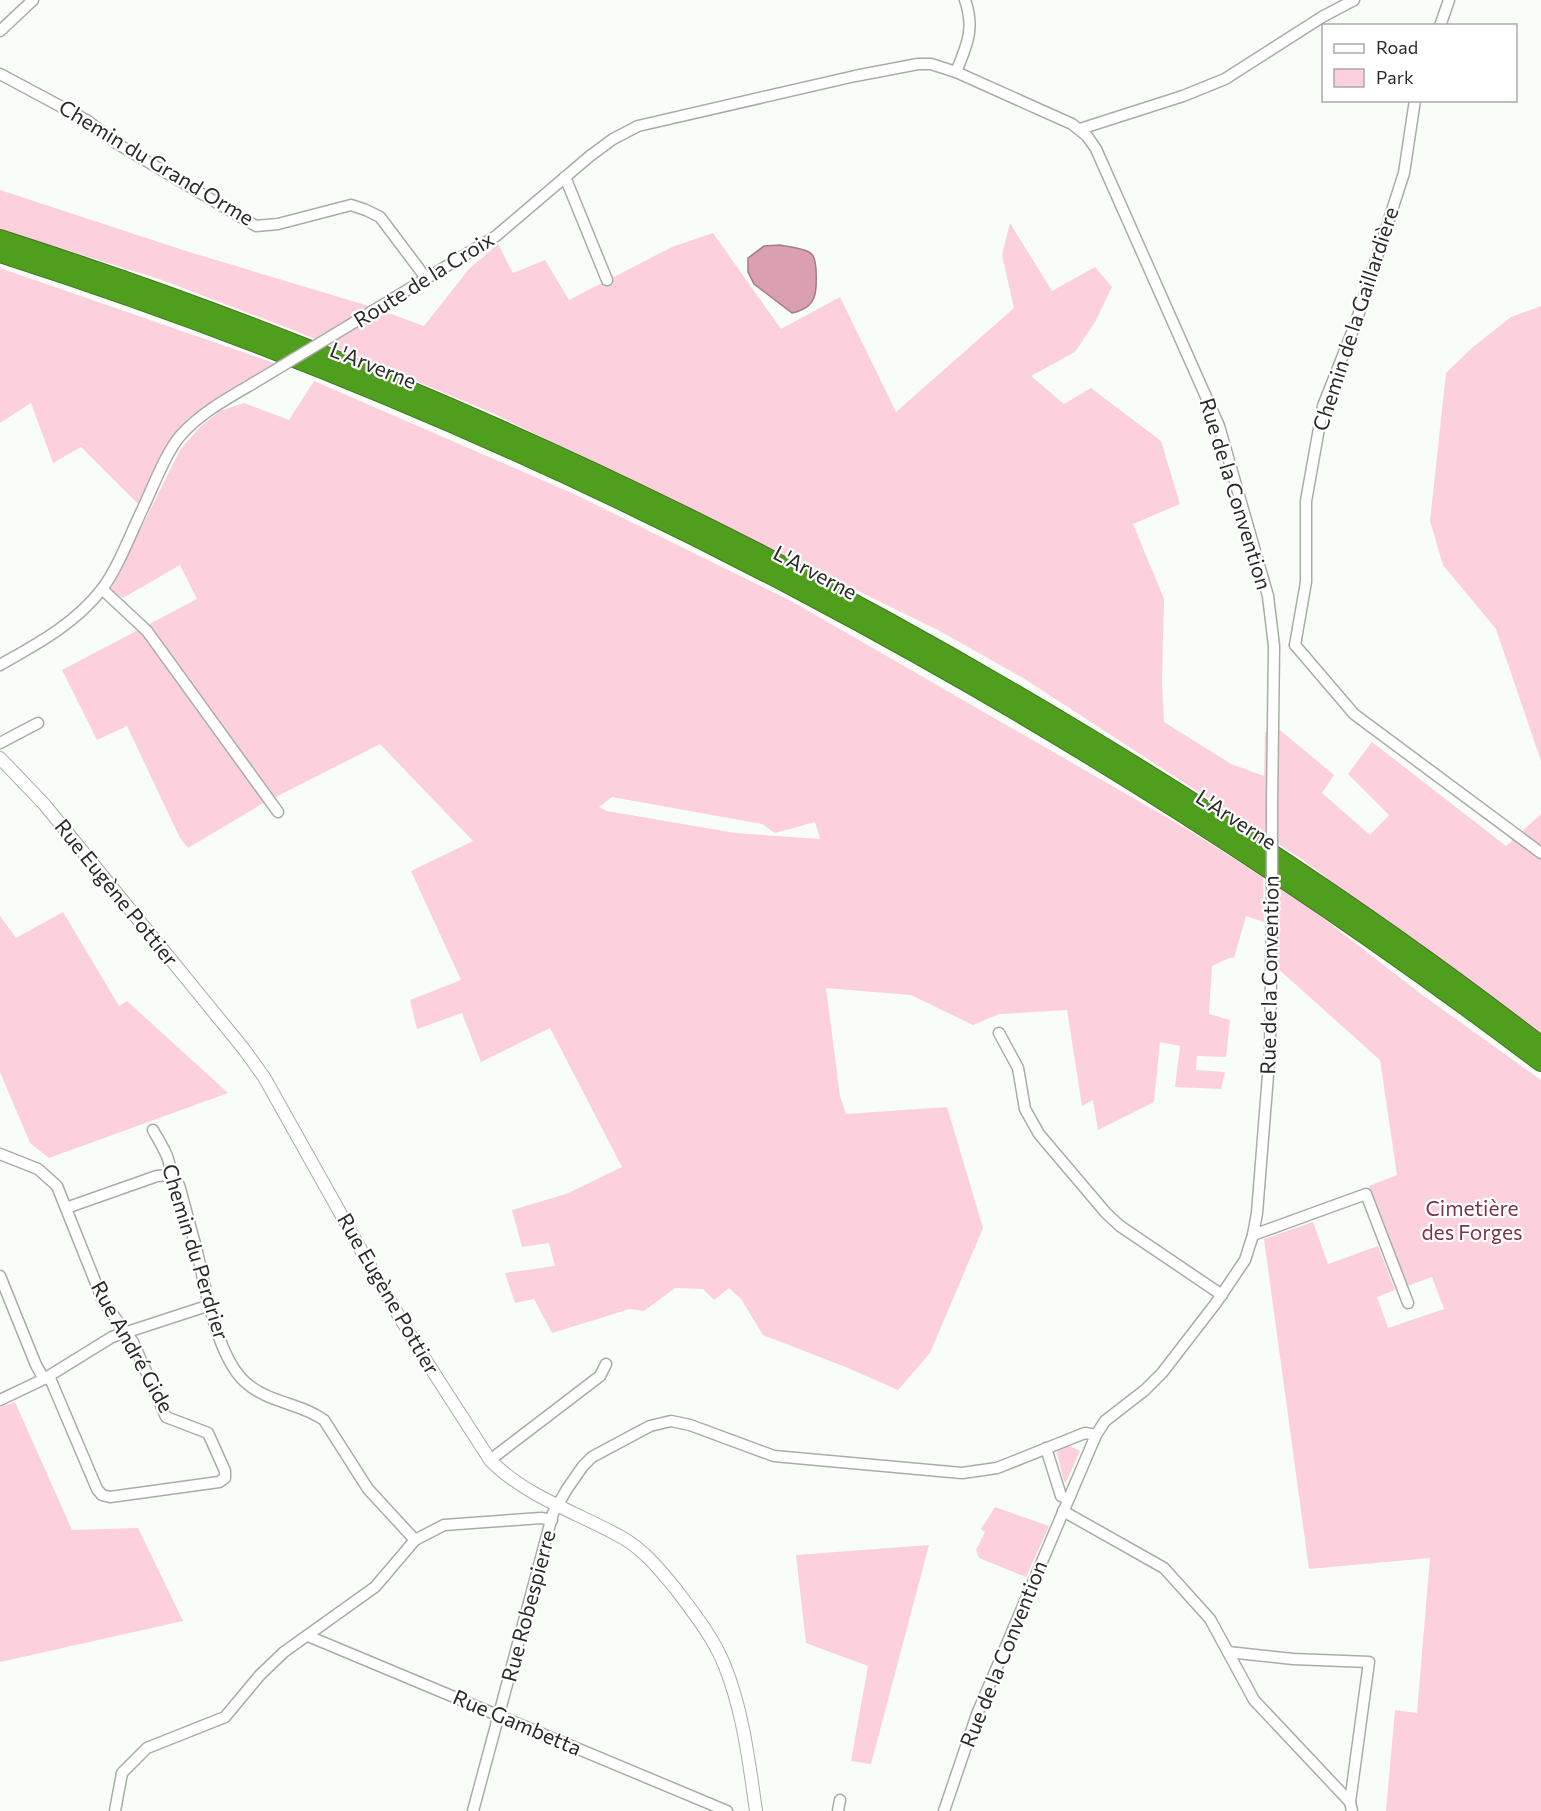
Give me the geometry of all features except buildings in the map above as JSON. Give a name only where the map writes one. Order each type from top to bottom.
[{"type":"highway","name":"L'Arverne","points":[[0,239],[236,321],[423,397],[596,473],[772,560],[959,661],[1140,769],[1383,930],[1541,1046]]},
{"type":"highway","name":"L'Arverne","points":[[0,252],[221,330],[415,407],[590,486],[778,578],[987,693],[1132,780],[1303,891],[1541,1062]]},
{"type":"street","points":[[0,32],[33,0]]},
{"type":"street","points":[[956,72],[969,41],[970,14],[965,0]]},
{"type":"street","points":[[1080,129],[1183,96],[1225,79],[1322,17],[1354,0]]},
{"type":"street","points":[[1441,24],[1449,0]]},
{"type":"street","name":"Route de la Croix","points":[[0,665],[47,639],[71,621],[102,589],[180,436],[208,411],[496,237],[613,139],[638,126],[902,66],[931,64],[956,72]]},
{"type":"street","name":"Rue de la Convention","points":[[944,1811],[977,1714],[1096,1435],[1105,1421],[1145,1390],[1162,1373],[1222,1295],[1245,1260],[1253,1235],[1270,1050],[1274,646],[1268,596],[1219,426],[1096,149],[1088,136],[1080,129],[956,72]]},
{"type":"street","name":"Chemin du Grand Orme","points":[[0,74],[88,121],[116,143],[256,226],[278,224],[351,205],[366,210],[380,217],[426,278]]},
{"type":"street","name":"Chemin de la Gaillardière","points":[[1295,645],[1306,582],[1306,501],[1323,406],[1355,325],[1404,173],[1415,102]]},
{"type":"street","points":[[565,177],[607,280]]},
{"type":"street","points":[[102,589],[147,631],[278,812]]},
{"type":"street","points":[[1274,646],[1295,645],[1354,714],[1541,853]]},
{"type":"street","points":[[0,743],[38,723]]},
{"type":"street","name":"Rue Eugène Pottier","points":[[0,758],[44,804],[243,1048],[264,1077],[390,1300],[490,1460],[503,1474],[624,1539],[651,1559],[704,1626],[724,1664],[735,1698],[744,1735],[756,1811]]},
{"type":"street","points":[[999,1033],[1018,1068],[1025,1109],[1039,1134],[1098,1204],[1120,1226],[1222,1295]]},
{"type":"street","name":"Chemin du Perdrier","points":[[153,1130],[171,1168],[170,1174],[179,1185],[210,1305],[228,1358],[241,1379],[267,1398],[314,1413],[324,1420],[368,1489],[415,1540]]},
{"type":"street","name":"Rue André Gide","points":[[0,1154],[38,1169],[57,1186],[103,1301],[133,1342],[166,1417],[208,1433],[225,1471],[225,1478],[110,1497],[102,1495],[97,1490],[47,1378]]},
{"type":"street","points":[[66,1208],[157,1176],[170,1174]]},
{"type":"street","points":[[1253,1235],[1366,1194],[1408,1303]]},
{"type":"street","points":[[0,1276],[36,1365],[47,1378]]},
{"type":"street","points":[[0,1400],[47,1378],[112,1337],[210,1305]]},
{"type":"street","points":[[490,1460],[600,1376],[606,1364]]},
{"type":"street","name":"Rue Robespierre","points":[[473,1811],[557,1504],[583,1466],[592,1457],[650,1426],[671,1421],[690,1425],[774,1456],[962,1473],[997,1468],[1084,1433],[1096,1435]]},
{"type":"street","points":[[1046,1448],[1062,1496],[1068,1499]]},
{"type":"street","points":[[1063,1511],[1164,1568],[1210,1619],[1254,1700],[1351,1806]]},
{"type":"street","points":[[115,1811],[123,1773],[147,1748],[225,1717],[284,1652],[375,1587],[415,1540],[444,1525],[541,1518],[552,1520]]},
{"type":"street","name":"Rue Gambetta","points":[[308,1636],[727,1811]]},
{"type":"street","points":[[1228,1652],[1293,1659],[1369,1662],[1351,1806]]},
{"type":"green space","points":[[0,190],[186,251],[369,306],[424,326],[469,269],[498,244],[513,273],[545,260],[569,300],[672,247],[713,233],[781,329],[840,297],[896,412],[1014,308],[1002,255],[1010,223],[1052,291],[1095,267],[1112,287],[1095,322],[1075,352],[1031,376],[1064,404],[1091,388],[1161,441],[1180,504],[1133,524],[1164,599],[1162,682],[1164,722],[1231,764],[1264,776],[1265,732],[1280,730],[1334,775],[1322,793],[1370,835],[1389,815],[1348,774],[1372,742],[1506,846],[1541,814],[1541,1037],[1300,858],[1023,678],[938,630],[490,412],[293,330],[162,280],[0,229]]},
{"type":"green space","points":[[0,268],[274,363],[187,419],[140,506],[81,447],[53,463],[31,403],[0,423]]},
{"type":"green space","points":[[1541,306],[1541,761],[1496,629],[1443,565],[1430,521],[1446,373],[1473,347],[1511,317]]},
{"type":"green space","points":[[314,381],[572,493],[793,602],[1187,829],[1263,877],[1264,922],[1246,916],[1234,958],[1212,966],[1209,1014],[1230,1020],[1226,1057],[1197,1056],[1196,1070],[1225,1072],[1221,1089],[1175,1087],[1180,1046],[1160,1042],[1154,1102],[1098,1130],[1093,1100],[1082,1106],[1067,1010],[999,1014],[973,1025],[911,995],[826,988],[840,1096],[846,1114],[947,1107],[983,1228],[930,1353],[898,1390],[763,1335],[741,1299],[729,1288],[714,1300],[703,1289],[675,1288],[644,1311],[630,1309],[552,1333],[534,1299],[515,1303],[505,1273],[555,1266],[549,1243],[522,1247],[512,1210],[566,1194],[622,1167],[550,1028],[481,1062],[462,1013],[417,1029],[410,1000],[461,980],[411,871],[473,841],[380,744],[260,805],[188,848],[180,838],[127,726],[97,740],[62,670],[197,599],[180,565],[123,598],[110,590],[180,450],[199,428],[220,411],[244,403],[289,420]],"holes":[[[612,797],[762,824],[775,833],[815,822],[820,839],[735,833],[607,811],[599,807]]]},
{"type":"green space","name":"Cimetière des Forges","points":[[1279,884],[1421,994],[1541,1080],[1541,1811],[1386,1811],[1395,1710],[1417,1713],[1430,1558],[1309,1569],[1264,1239],[1313,1222],[1328,1264],[1378,1246],[1395,1290],[1377,1297],[1388,1328],[1444,1309],[1432,1277],[1407,1286],[1369,1186],[1397,1175],[1380,1060],[1276,967]]},
{"type":"green space","points":[[63,912],[119,1006],[127,1001],[228,1093],[49,1158],[30,1143],[0,1072],[0,916],[16,938]]},
{"type":"green space","points":[[15,1402],[72,1530],[138,1528],[183,1621],[0,1662],[0,1407]]},
{"type":"green space","points":[[1070,1446],[1080,1451],[1064,1482],[1057,1453]]},
{"type":"green space","points":[[995,1507],[1049,1526],[1026,1577],[979,1558],[976,1550],[985,1532],[981,1529]]},
{"type":"green space","points":[[929,1545],[871,1764],[851,1761],[868,1666],[806,1643],[796,1555]]},
{"type":"shaded area","points":[[780,245],[809,252],[815,261],[816,291],[811,303],[801,311],[792,313],[754,284],[748,272],[748,258],[764,246]]}]
